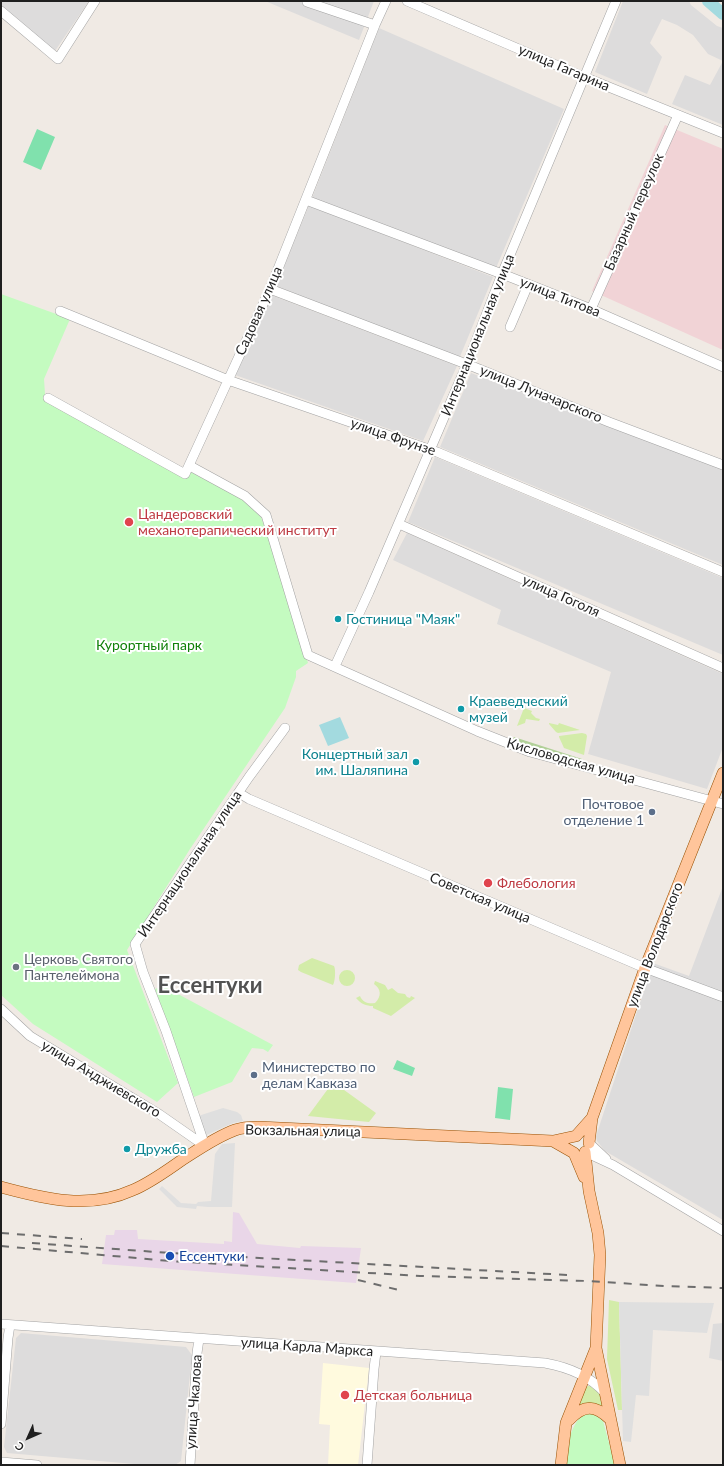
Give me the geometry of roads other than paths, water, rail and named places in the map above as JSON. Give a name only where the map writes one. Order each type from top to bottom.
[{"type":"main road","name":"улица Володарского","points":[[592,1118],[645,968],[723,773]]},
{"type":"main road","points":[[583,1150],[570,1148],[570,1142],[592,1118]]},
{"type":"main road","points":[[583,1150],[592,1118]]},
{"type":"main road","name":"Вокзальная улица","points":[[1,1187],[51,1200],[74,1201],[102,1199],[118,1195],[144,1185],[205,1146],[236,1130],[259,1127],[553,1141]]},
{"type":"main road","points":[[553,1141],[576,1136],[584,1136],[583,1150],[589,1190],[598,1233],[600,1255],[596,1348],[620,1465]]},
{"type":"main road","points":[[553,1141],[583,1150]]},
{"type":"main road","points":[[561,1465],[566,1423],[596,1348]]},
{"type":"main road","points":[[566,1423],[581,1409],[589,1408],[596,1408],[610,1419]]},
{"type":"street","points":[[1,11],[58,59],[95,1]]},
{"type":"street","name":"Садовая улица","points":[[190,466],[270,289],[375,25],[386,1]]},
{"type":"street","name":"улица Гагарина","points":[[407,1],[584,77],[723,133]]},
{"type":"street","name":"Интернациональная улица","points":[[335,666],[399,524],[467,364],[502,274],[616,1]]},
{"type":"street","points":[[308,2],[375,25]]},
{"type":"street","name":"Базарный переулок","points":[[591,309],[678,115]]},
{"type":"street","name":"улица Титова","points":[[306,200],[591,309],[723,367]]},
{"type":"street","points":[[510,328],[528,285]]},
{"type":"street","name":"улица Луначарского","points":[[270,289],[467,364],[609,422],[723,465]]},
{"type":"street","name":"улица Фрунзе","points":[[60,311],[222,376],[228,380],[430,450],[723,572]]},
{"type":"street","points":[[48,398],[185,474],[190,466]]},
{"type":"street","name":"Кисловодская улица","points":[[190,466],[245,496],[266,516],[308,655],[477,731],[530,752],[723,804]]},
{"type":"street","name":"улица Гоголя","points":[[399,524],[723,668]]},
{"type":"street","name":"Интернациональная улица","points":[[205,1146],[166,1031],[143,972],[135,944],[196,853],[285,728]]},
{"type":"street","name":"Советская улица","points":[[239,793],[249,799],[645,968],[723,997]]},
{"type":"street","name":"улица Анджиевского","points":[[1,1009],[30,1036],[159,1114],[205,1146]]},
{"type":"street","points":[[583,1150],[613,1165],[723,1231]]},
{"type":"street","points":[[1,1424],[8,1338],[5,1325]]},
{"type":"street","name":"улица Карла Маркса","points":[[5,1325],[544,1363],[559,1366],[584,1376],[597,1384],[605,1393]]},
{"type":"street","name":"улица Чкалова","points":[[190,1465],[199,1339]]},
{"type":"street","points":[[367,1465],[376,1352]]},
{"type":"street","points":[[1,1462],[38,1465]]},
{"type":"water","points":[[340,717],[349,738],[328,746],[319,725]]},
{"type":"waterway","points":[[708,1],[723,14]]},
{"type":"railway","points":[[1,1233],[82,1239]]},
{"type":"railway","points":[[32,1243],[170,1253],[567,1275]]},
{"type":"railway","points":[[1,1246],[170,1261],[420,1276],[588,1281],[723,1288]]},
{"type":"railway","points":[[358,1280],[403,1291]]},
{"type":"place","name":"Цандеровский механотерапический институт","points":[[129,522]]},
{"type":"place","name":"Гостиница \"Маяк\"","points":[[338,619]]},
{"type":"place","name":"Краеведческий музей","points":[[461,709]]},
{"type":"place","name":"Концертный зал им. Шаляпина","points":[[416,762]]},
{"type":"place","name":"Почтовое отделение 1","points":[[652,812]]},
{"type":"place","name":"Флебология","points":[[488,883]]},
{"type":"place","name":"Церковь Святого Пантелеймона","points":[[16,967]]},
{"type":"place","name":"Министерство по делам Кавказа","points":[[254,1075]]},
{"type":"place","name":"Дружба","points":[[127,1149]]},
{"type":"place","name":"Ессентуки","points":[[170,1256]]},
{"type":"place","name":"Детская больница","points":[[345,1395]]},
{"type":"district","name":"Ессентуки","points":[[210,986]]},
{"type":"park label","name":"Курортный парк","points":[[149,645]]}]
